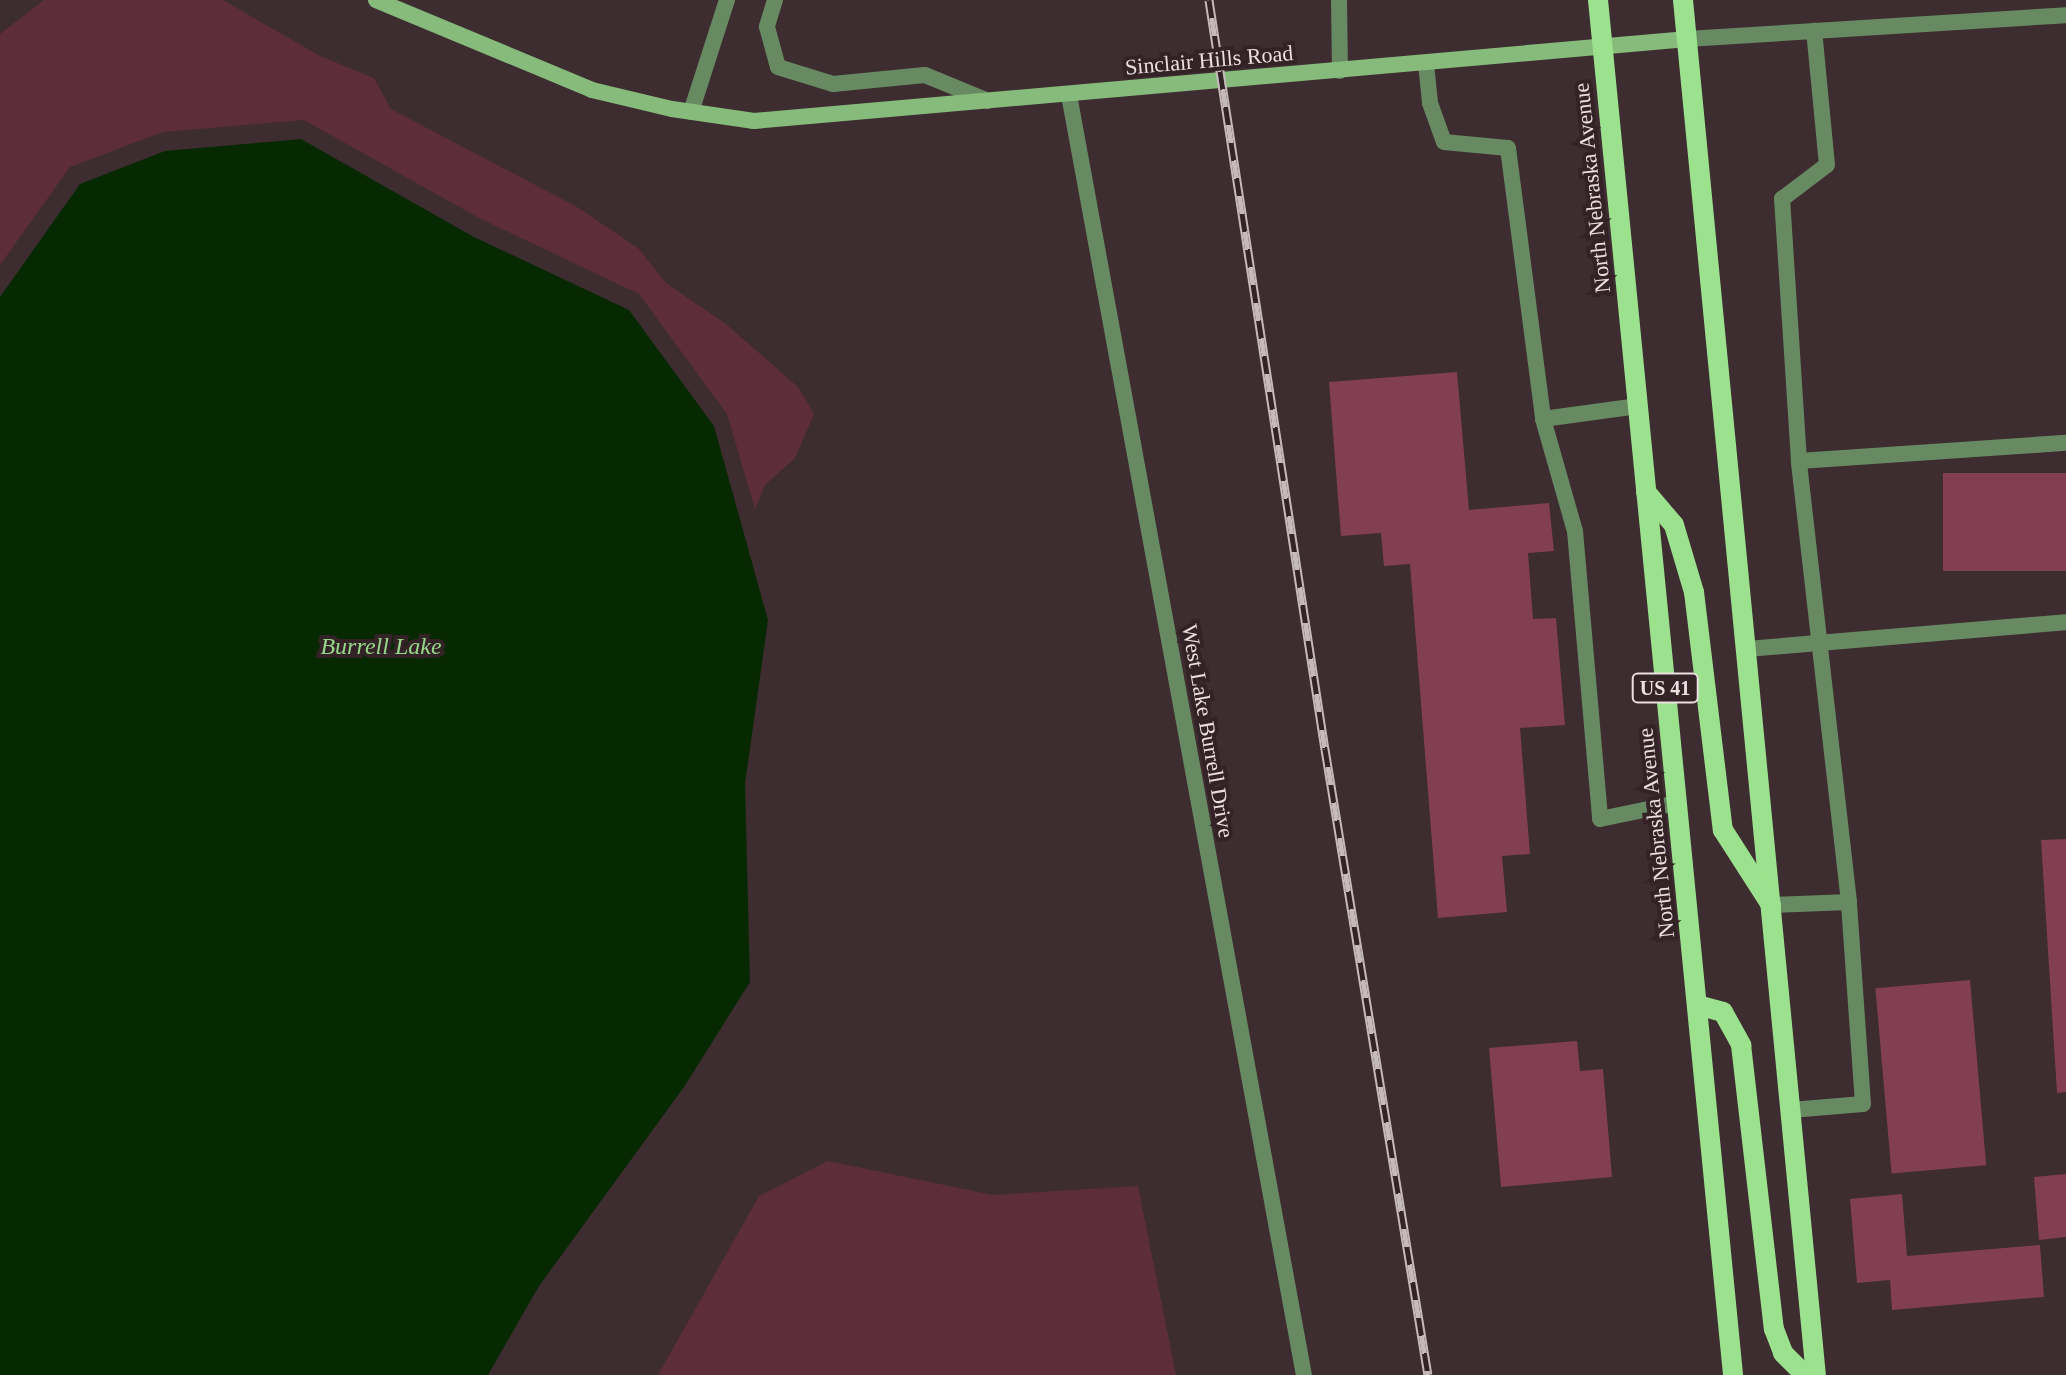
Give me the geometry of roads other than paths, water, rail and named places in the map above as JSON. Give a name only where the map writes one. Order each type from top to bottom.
[{"type":"main road","name":"North Nebraska Avenue","points":[[1598,0],[1733,1375]]},
{"type":"main road","points":[[1683,0],[1816,1375]]},
{"type":"main road","points":[[1646,492],[1674,525],[1694,592],[1723,830],[1771,905]]},
{"type":"main road","points":[[1697,1005],[1723,1012],[1741,1045],[1774,1329],[1783,1353],[1805,1375]]},
{"type":"street","name":"Sinclair Hills Road","points":[[376,0],[592,90],[691,112],[754,121],[1687,39],[2066,15]]},
{"type":"street","points":[[691,112],[727,0]]},
{"type":"street","points":[[775,0],[767,27],[778,67],[833,84],[925,75],[988,101]]},
{"type":"street","points":[[1339,0],[1340,71]]},
{"type":"street","points":[[1791,1110],[1863,1104],[1849,902],[1799,461],[1782,199],[1827,165],[1814,31]]},
{"type":"street","points":[[1426,63],[1430,103],[1444,142],[1508,148],[1543,419],[1575,531],[1600,819],[1677,803]]},
{"type":"street","name":"West Lake Burrell Drive","points":[[1069,95],[1304,1375]]},
{"type":"street","points":[[1543,419],[1638,406]]},
{"type":"street","points":[[1799,461],[2066,443]]},
{"type":"street","points":[[1747,649],[2066,622]]},
{"type":"street","points":[[1771,905],[1849,902]]},
{"type":"water","name":"Burrell Lake","points":[[301,139],[472,236],[629,310],[714,426],[768,620],[745,784],[750,982],[684,1087],[539,1286],[488,1375],[0,1375],[0,297],[80,184],[165,151]]},
{"type":"railway","points":[[1209,0],[1325,749],[1428,1375]]}]
